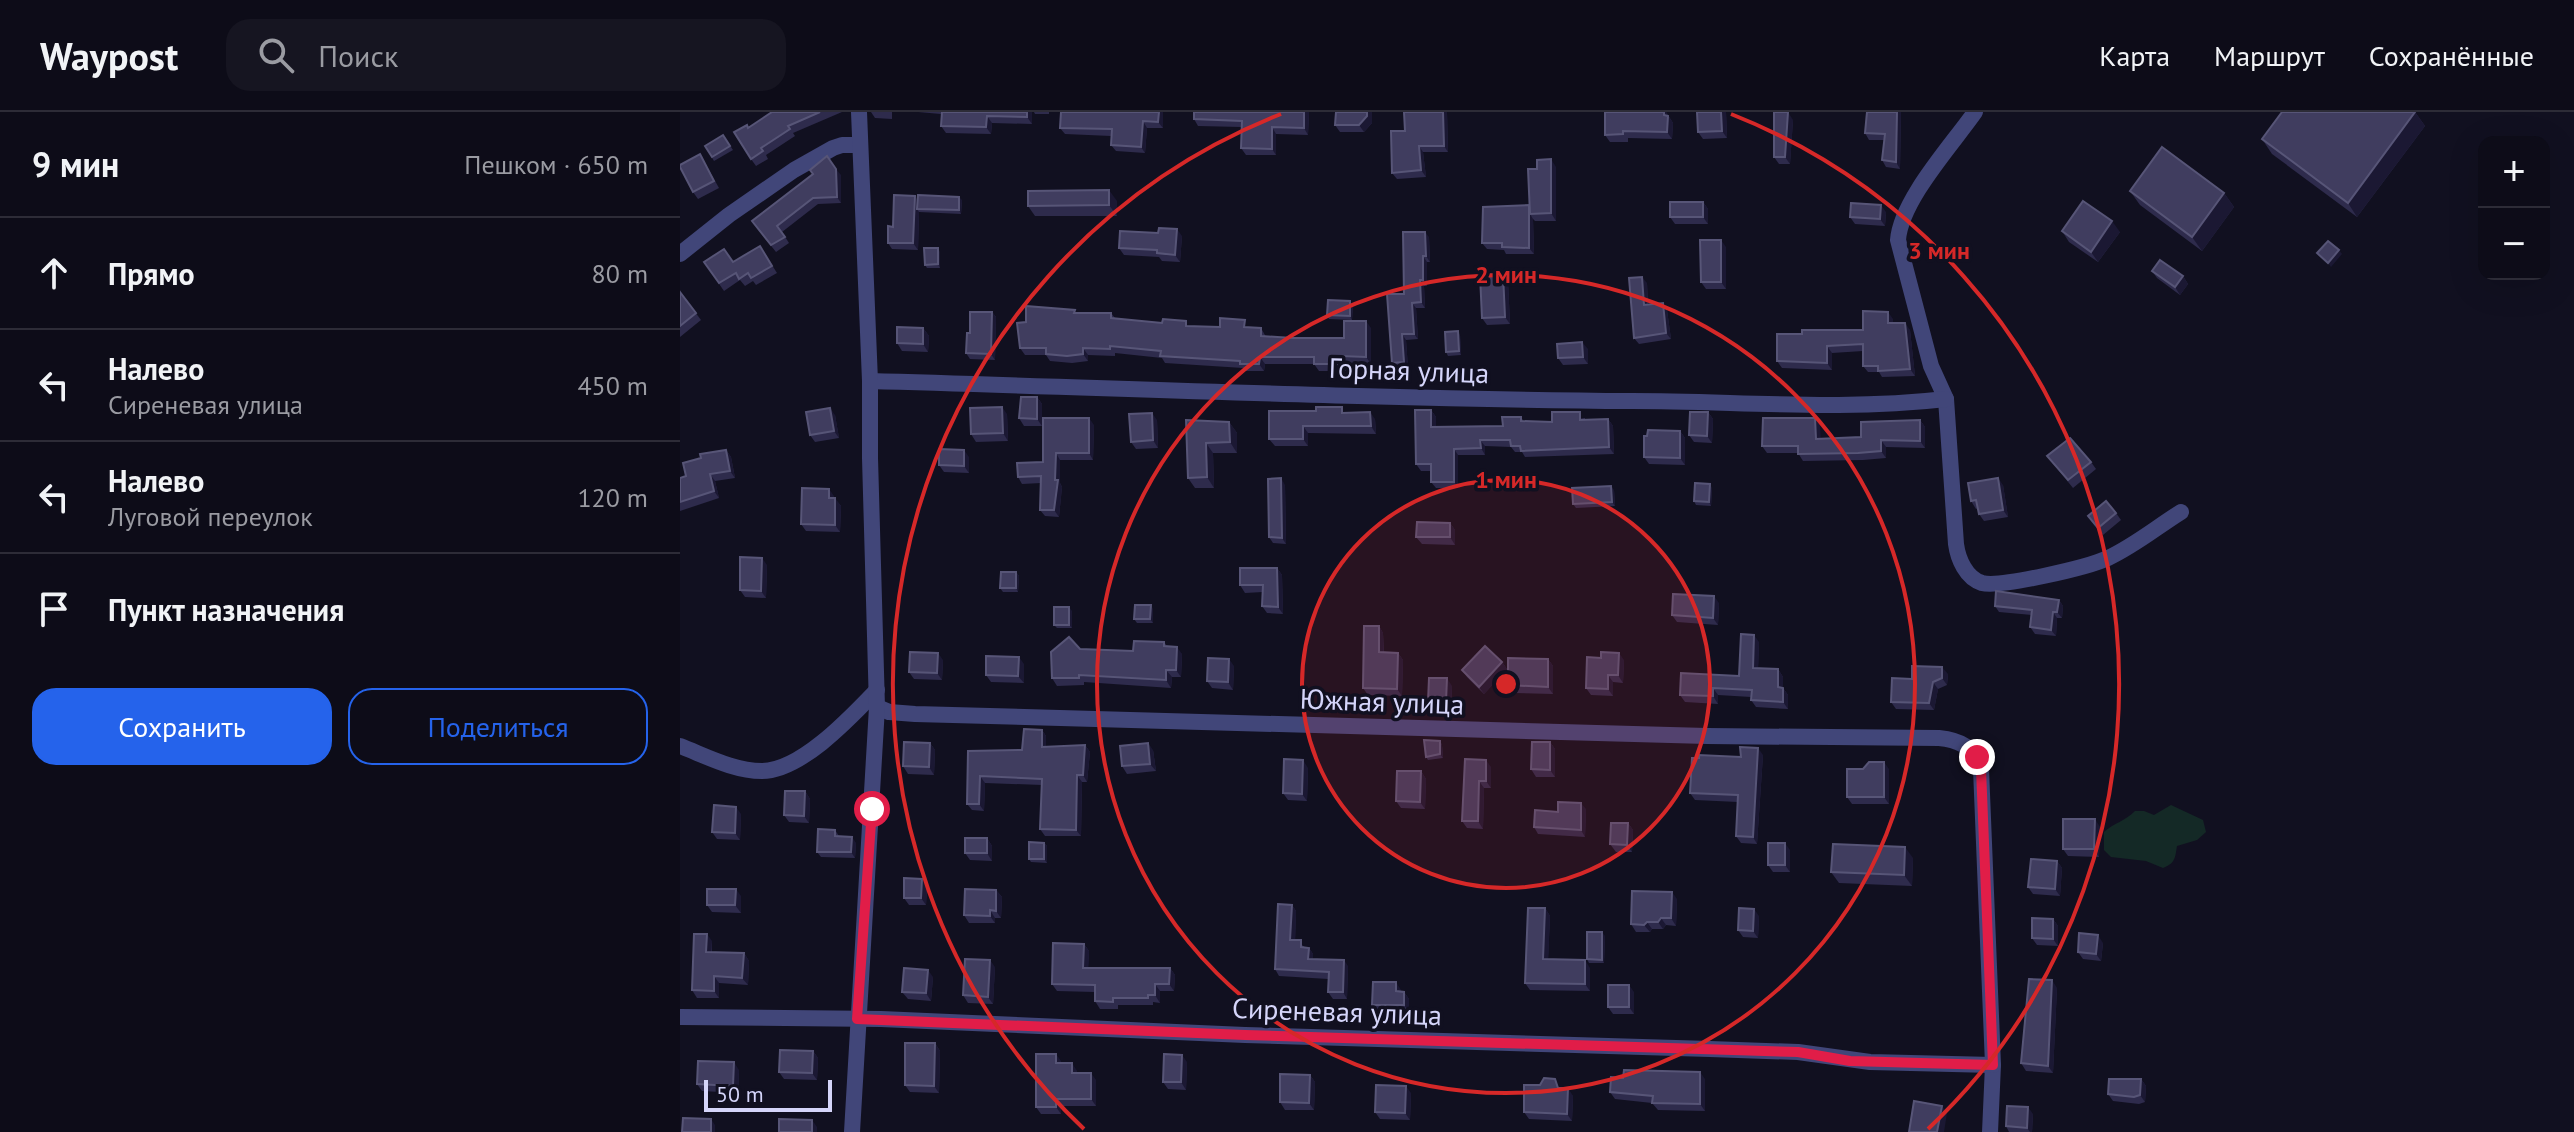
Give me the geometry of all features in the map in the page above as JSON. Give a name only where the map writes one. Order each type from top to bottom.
[{"type":"street","points":[[852,1132],[877,699],[870,381],[859,112]]},
{"type":"street","points":[[1975,112],[1927,177],[1899,230],[1898,240],[1931,366],[1946,399],[1957,554],[1967,572],[1978,582],[2005,582],[2100,561],[2181,512]]},
{"type":"street","points":[[680,254],[794,170],[833,148],[860,145]]},
{"type":"street","name":"Горная улица","points":[[870,381],[1540,400],[1815,404],[1914,403],[1946,399]]},
{"type":"street","points":[[680,746],[743,768],[776,769],[794,761],[877,699]]},
{"type":"street","name":"Южная улица","points":[[877,699],[899,714],[1721,737],[1939,738],[1958,742],[1977,757],[1981,769],[1993,1065]]},
{"type":"street","name":"Сиреневая улица","points":[[680,1017],[857,1019],[1798,1052],[1850,1061],[1993,1065]]},
{"type":"street","points":[[1990,1132],[1993,1065]]},
{"type":"green space","points":[[2171,805],[2203,820],[2206,832],[2197,840],[2177,846],[2170,864],[2163,868],[2146,861],[2111,857],[2104,850],[2104,832],[2112,826],[2135,811],[2154,815]]},
{"type":"building","points":[[772,112],[820,112],[788,126],[790,129],[761,148],[763,151],[751,159],[734,132],[747,125],[748,128]]},
{"type":"building","points":[[942,112],[1027,112],[1027,117],[987,116],[986,127],[941,126]]},
{"type":"building","points":[[1061,112],[1159,112],[1158,122],[1143,121],[1141,147],[1111,145],[1112,129],[1060,128]]},
{"type":"building","points":[[1194,112],[1304,112],[1304,128],[1272,127],[1272,149],[1241,148],[1242,121],[1194,119]]},
{"type":"building","points":[[1336,112],[1367,112],[1367,116],[1359,125],[1335,125]]},
{"type":"building","points":[[1404,112],[1443,112],[1444,146],[1419,146],[1421,170],[1392,173],[1391,131],[1405,131]]},
{"type":"building","points":[[1605,112],[1664,112],[1668,116],[1667,132],[1623,131],[1623,134],[1605,135]]},
{"type":"building","points":[[1697,112],[1721,112],[1722,131],[1698,132]]},
{"type":"building","points":[[1774,112],[1788,112],[1785,157],[1774,157]]},
{"type":"building","points":[[1867,112],[1897,112],[1896,162],[1882,160],[1885,134],[1865,133]]},
{"type":"building","points":[[2282,112],[2415,112],[2348,203],[2262,139]]},
{"type":"building","points":[[723,135],[730,146],[712,157],[705,146]]},
{"type":"building","points":[[2162,147],[2224,193],[2192,237],[2130,191]]},
{"type":"building","points":[[700,154],[714,181],[693,192],[680,165]]},
{"type":"building","points":[[827,156],[836,169],[837,197],[813,198],[777,226],[785,237],[771,245],[752,221],[813,174],[810,170]]},
{"type":"building","points":[[1551,159],[1551,213],[1530,214],[1528,169],[1537,169],[1537,160]]},
{"type":"building","points":[[1109,190],[1109,205],[1028,206],[1028,191]]},
{"type":"building","points":[[894,195],[915,196],[913,243],[888,243],[888,226],[893,227]]},
{"type":"building","points":[[918,195],[959,197],[959,210],[917,209]]},
{"type":"building","points":[[2083,201],[2112,221],[2091,252],[2062,231]]},
{"type":"building","points":[[1670,202],[1703,202],[1703,217],[1670,217]]},
{"type":"building","points":[[1851,203],[1881,205],[1880,219],[1850,217]]},
{"type":"building","points":[[1529,205],[1529,248],[1482,243],[1483,207]]},
{"type":"building","points":[[1159,228],[1177,229],[1175,255],[1157,253],[1157,250],[1119,248],[1120,231],[1158,233]]},
{"type":"building","points":[[1403,232],[1425,232],[1426,256],[1423,256],[1423,280],[1420,280],[1421,302],[1412,303],[1414,334],[1402,334],[1404,362],[1392,363],[1387,294],[1404,294]]},
{"type":"building","points":[[1700,240],[1721,240],[1721,282],[1701,282]]},
{"type":"building","points":[[2328,241],[2339,250],[2328,263],[2317,253]]},
{"type":"building","points":[[760,246],[772,266],[751,278],[748,273],[739,279],[736,273],[719,283],[704,262],[724,249],[733,262]]},
{"type":"building","points":[[924,248],[938,248],[938,264],[925,265]]},
{"type":"building","points":[[2160,260],[2183,276],[2175,287],[2152,271]]},
{"type":"building","points":[[1503,274],[1505,317],[1482,318],[1480,275]]},
{"type":"building","points":[[1642,277],[1644,305],[1663,303],[1666,333],[1634,338],[1629,278]]},
{"type":"building","points":[[680,292],[696,313],[680,326]]},
{"type":"building","points":[[1328,300],[1350,301],[1350,316],[1327,315]]},
{"type":"building","points":[[1026,306],[1075,310],[1074,313],[1111,313],[1111,318],[1162,323],[1163,319],[1186,321],[1186,326],[1220,327],[1220,318],[1245,320],[1244,327],[1261,328],[1261,336],[1293,338],[1344,338],[1344,321],[1366,321],[1366,357],[1341,356],[1341,364],[1314,364],[1314,357],[1260,357],[1259,364],[1240,364],[1240,361],[1160,356],[1161,351],[1110,346],[1110,349],[1083,348],[1083,354],[1067,356],[1046,354],[1046,348],[1020,348],[1017,323],[1026,322]]},
{"type":"building","points":[[1863,311],[1888,312],[1888,323],[1905,323],[1910,369],[1878,371],[1878,366],[1863,366],[1863,344],[1827,346],[1827,363],[1777,361],[1777,334],[1802,334],[1802,330],[1863,330]]},
{"type":"building","points":[[970,312],[992,312],[991,354],[966,353]]},
{"type":"building","points":[[897,327],[923,328],[923,344],[897,343]]},
{"type":"building","points":[[1458,331],[1459,351],[1446,352],[1445,332]]},
{"type":"building","points":[[1582,342],[1583,357],[1558,358],[1557,344]]},
{"type":"building","points":[[1021,397],[1037,397],[1037,419],[1019,418]]},
{"type":"building","points":[[1002,407],[1003,433],[971,434],[970,408]]},
{"type":"building","points":[[1316,407],[1342,407],[1342,413],[1370,412],[1371,426],[1303,426],[1303,439],[1269,439],[1269,411],[1316,411]]},
{"type":"building","points":[[830,408],[834,431],[810,435],[806,412]]},
{"type":"building","points":[[1415,410],[1431,410],[1431,427],[1503,426],[1502,417],[1552,422],[1552,412],[1580,412],[1580,420],[1608,419],[1609,447],[1521,451],[1520,446],[1511,446],[1510,440],[1480,440],[1481,448],[1454,449],[1454,482],[1431,482],[1431,464],[1416,464]]},
{"type":"building","points":[[1690,412],[1708,412],[1707,436],[1689,435]]},
{"type":"building","points":[[1152,413],[1153,440],[1131,442],[1129,414]]},
{"type":"building","points":[[1043,418],[1089,418],[1089,453],[1056,453],[1055,480],[1058,480],[1054,510],[1040,510],[1041,476],[1018,477],[1017,463],[1043,462]]},
{"type":"building","points":[[1763,418],[1815,418],[1816,439],[1861,437],[1861,422],[1920,420],[1920,441],[1881,440],[1881,451],[1798,454],[1798,446],[1762,446]]},
{"type":"building","points":[[1186,420],[1229,422],[1230,442],[1206,443],[1207,477],[1188,478]]},
{"type":"building","points":[[1648,430],[1680,431],[1680,458],[1644,457],[1644,436],[1647,436]]},
{"type":"building","points":[[2070,438],[2091,462],[2068,480],[2047,456]]},
{"type":"building","points":[[939,449],[964,450],[964,466],[939,465]]},
{"type":"building","points":[[726,450],[730,471],[710,474],[714,491],[680,502],[680,478],[686,476],[683,463],[701,458],[700,454]]},
{"type":"building","points":[[1281,478],[1282,538],[1269,537],[1268,479]]},
{"type":"building","points":[[1998,478],[2003,510],[1979,514],[1976,500],[1971,501],[1968,483]]},
{"type":"building","points":[[1695,483],[1710,484],[1709,502],[1694,501]]},
{"type":"building","points":[[1611,486],[1612,502],[1573,504],[1572,488]]},
{"type":"building","points":[[802,488],[829,489],[829,498],[835,498],[835,525],[801,524]]},
{"type":"building","points":[[2106,501],[2116,513],[2098,528],[2088,516]]},
{"type":"building","points":[[1417,522],[1450,523],[1450,537],[1416,537]]},
{"type":"building","points":[[740,557],[762,558],[761,591],[740,590]]},
{"type":"building","points":[[1240,568],[1277,568],[1278,607],[1262,606],[1263,585],[1240,585]]},
{"type":"building","points":[[1001,572],[1016,572],[1016,588],[1000,588]]},
{"type":"building","points":[[1996,591],[2059,600],[2057,612],[2053,612],[2051,630],[2030,627],[2032,610],[1995,606]]},
{"type":"building","points":[[1673,594],[1714,596],[1713,618],[1672,615]]},
{"type":"building","points":[[1135,605],[1151,605],[1150,619],[1134,619]]},
{"type":"building","points":[[1054,607],[1069,607],[1069,625],[1054,625]]},
{"type":"building","points":[[1364,626],[1379,626],[1379,652],[1398,653],[1397,689],[1363,688]]},
{"type":"building","points":[[1741,634],[1754,635],[1753,668],[1778,669],[1778,687],[1783,688],[1783,702],[1751,700],[1752,690],[1713,688],[1713,696],[1680,695],[1681,673],[1739,676]]},
{"type":"building","points":[[1069,637],[1080,649],[1133,651],[1134,641],[1164,642],[1164,646],[1177,647],[1176,670],[1166,670],[1166,680],[1079,675],[1079,678],[1052,678],[1051,652]]},
{"type":"building","points":[[1485,646],[1502,662],[1479,687],[1462,670]]},
{"type":"building","points":[[910,652],[938,653],[937,673],[909,672]]},
{"type":"building","points":[[1601,652],[1619,653],[1618,675],[1608,675],[1608,689],[1586,688],[1587,657],[1601,658]]},
{"type":"building","points":[[986,656],[1019,657],[1018,676],[986,675]]},
{"type":"building","points":[[1208,658],[1229,659],[1228,682],[1207,681]]},
{"type":"building","points":[[1508,658],[1548,659],[1548,687],[1508,685]]},
{"type":"building","points":[[1912,666],[1942,667],[1942,678],[1933,682],[1929,703],[1891,702],[1892,678],[1912,679]]},
{"type":"building","points":[[1429,678],[1447,678],[1446,702],[1428,702]]},
{"type":"building","points":[[1024,729],[1042,730],[1042,747],[1085,745],[1083,775],[1077,775],[1076,830],[1040,829],[1042,779],[980,776],[979,804],[967,804],[968,751],[1022,750]]},
{"type":"building","points":[[1424,740],[1440,741],[1440,754],[1426,757]]},
{"type":"building","points":[[904,742],[930,743],[929,767],[903,766]]},
{"type":"building","points":[[1532,742],[1550,742],[1550,770],[1531,769]]},
{"type":"building","points":[[1148,743],[1150,764],[1122,766],[1120,746]]},
{"type":"building","points":[[1740,747],[1758,748],[1753,837],[1736,836],[1738,795],[1690,793],[1692,758],[1699,758],[1699,755],[1741,757]]},
{"type":"building","points":[[1284,759],[1303,760],[1302,794],[1283,793]]},
{"type":"building","points":[[1465,759],[1486,760],[1486,781],[1479,781],[1478,821],[1462,821]]},
{"type":"building","points":[[1869,762],[1884,762],[1884,797],[1847,797],[1847,769],[1863,769]]},
{"type":"building","points":[[1397,771],[1421,771],[1420,802],[1396,801]]},
{"type":"building","points":[[785,791],[805,791],[804,816],[784,815]]},
{"type":"building","points":[[1558,802],[1581,803],[1581,830],[1534,827],[1535,810],[1558,812]]},
{"type":"building","points":[[714,805],[736,807],[735,833],[712,832]]},
{"type":"building","points":[[2063,819],[2095,819],[2094,849],[2063,849]]},
{"type":"building","points":[[1611,823],[1628,823],[1627,845],[1610,844]]},
{"type":"building","points":[[818,829],[835,830],[835,836],[852,837],[851,852],[817,852]]},
{"type":"building","points":[[965,838],[987,838],[987,853],[965,853]]},
{"type":"building","points":[[1029,842],[1044,843],[1044,859],[1029,859]]},
{"type":"building","points":[[1768,843],[1785,843],[1785,865],[1768,865]]},
{"type":"building","points":[[1833,844],[1905,847],[1904,875],[1831,872]]},
{"type":"building","points":[[2031,859],[2057,861],[2055,889],[2028,887]]},
{"type":"building","points":[[904,878],[922,879],[921,898],[904,898]]},
{"type":"building","points":[[707,889],[736,889],[735,905],[707,905]]},
{"type":"building","points":[[965,889],[996,890],[996,911],[990,910],[990,916],[964,915]]},
{"type":"building","points":[[1632,891],[1672,892],[1671,918],[1661,918],[1658,922],[1644,925],[1631,924]]},
{"type":"building","points":[[1278,904],[1292,905],[1290,940],[1301,940],[1301,947],[1309,948],[1308,959],[1344,960],[1343,992],[1328,992],[1329,972],[1275,969]]},
{"type":"building","points":[[1528,908],[1545,908],[1543,959],[1585,960],[1585,984],[1525,983]]},
{"type":"building","points":[[1739,908],[1754,909],[1753,931],[1738,930]]},
{"type":"building","points":[[2032,918],[2053,919],[2053,939],[2032,938]]},
{"type":"building","points":[[1587,932],[1602,932],[1602,960],[1587,959]]},
{"type":"building","points":[[2079,933],[2098,935],[2096,954],[2078,952]]},
{"type":"building","points":[[694,934],[707,934],[706,952],[744,953],[742,978],[714,976],[714,991],[692,990]]},
{"type":"building","points":[[1053,943],[1084,944],[1083,968],[1170,968],[1169,984],[1155,984],[1155,995],[1148,995],[1148,998],[1095,1001],[1095,985],[1052,984]]},
{"type":"building","points":[[965,959],[990,960],[988,997],[963,995]]},
{"type":"building","points":[[904,968],[928,970],[926,993],[902,992]]},
{"type":"building","points":[[2029,979],[2052,980],[2048,1066],[2021,1063]]},
{"type":"building","points":[[1373,982],[1396,982],[1396,991],[1404,992],[1404,1005],[1372,1005]]},
{"type":"building","points":[[1608,985],[1629,985],[1629,1007],[1608,1007]]},
{"type":"building","points":[[905,1043],[935,1043],[934,1086],[905,1085]]},
{"type":"building","points":[[780,1050],[813,1051],[812,1073],[779,1072]]},
{"type":"building","points":[[1036,1054],[1056,1054],[1056,1063],[1072,1063],[1072,1073],[1091,1073],[1091,1099],[1056,1099],[1056,1107],[1036,1107]]},
{"type":"building","points":[[1164,1054],[1182,1055],[1181,1082],[1163,1082]]},
{"type":"building","points":[[698,1061],[734,1062],[733,1086],[697,1084]]},
{"type":"building","points":[[1624,1070],[1700,1072],[1700,1104],[1652,1103],[1653,1096],[1610,1092],[1611,1077],[1623,1078]]},
{"type":"building","points":[[1280,1074],[1310,1075],[1309,1103],[1280,1102]]},
{"type":"building","points":[[1544,1078],[1555,1079],[1558,1088],[1568,1088],[1567,1114],[1524,1112],[1524,1085],[1540,1085]]},
{"type":"building","points":[[2109,1079],[2141,1079],[2140,1095],[2108,1094]]},
{"type":"building","points":[[1376,1085],[1406,1086],[1405,1113],[1375,1112]]},
{"type":"building","points":[[1914,1101],[1942,1106],[1937,1132],[1909,1132]]},
{"type":"building","points":[[2007,1106],[2028,1107],[2027,1128],[2006,1126]]},
{"type":"building","points":[[683,1118],[711,1119],[711,1132],[682,1132]]},
{"type":"building","points":[[779,1119],[812,1120],[812,1132],[779,1132]]},
{"type":"route","points":[[872,809],[857,1019],[1798,1052],[1850,1061],[1993,1065],[1981,769],[1977,757]]}]
